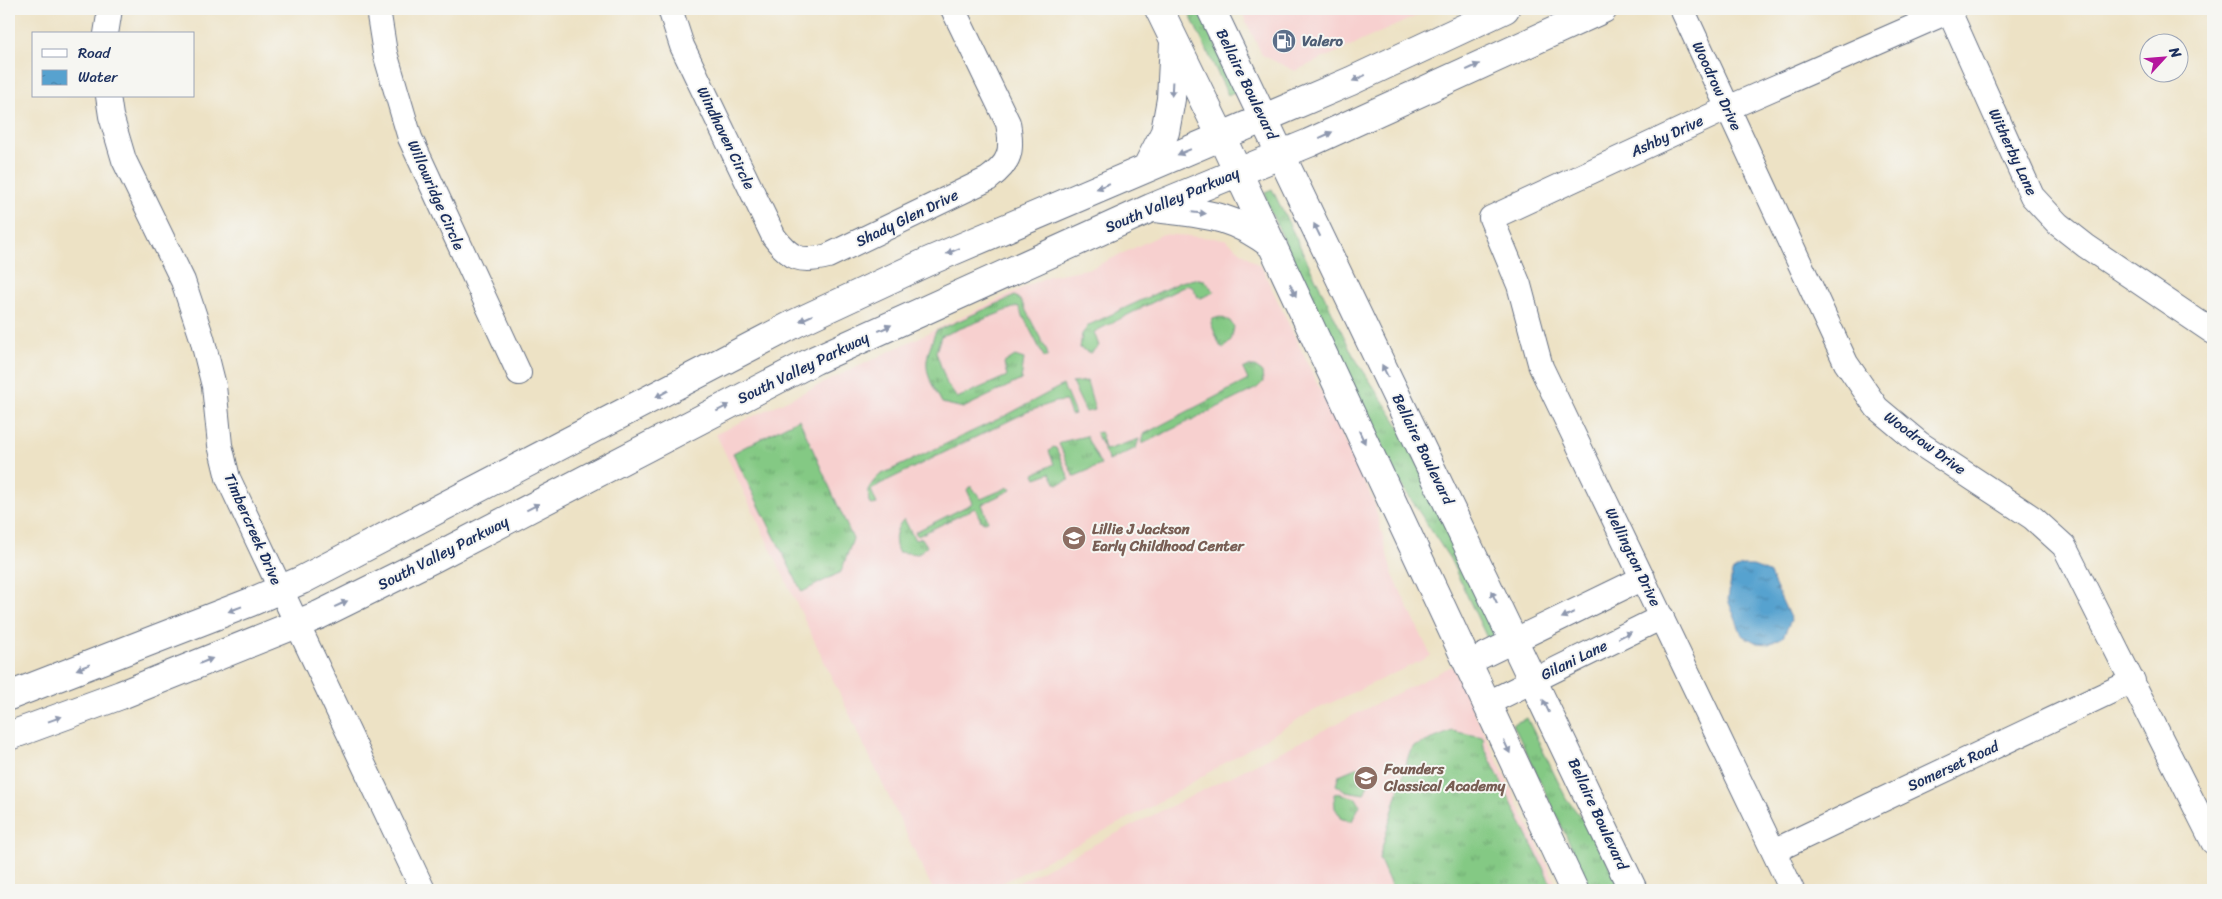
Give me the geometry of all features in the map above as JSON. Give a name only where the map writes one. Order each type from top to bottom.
[{"type":"main road","points":[[1159,9],[1273,246],[1574,890]]},
{"type":"main road","name":"Bellaire Boulevard","points":[[1211,9],[1515,640],[1633,890]]},
{"type":"main road","points":[[9,696],[280,590],[413,524],[796,323],[927,262],[1351,81],[1505,9]]},
{"type":"main road","name":"South Valley Parkway","points":[[9,736],[121,695],[296,625],[391,580],[815,360],[1151,208],[1322,137],[1603,9]]},
{"type":"main road","points":[[1147,167],[1165,132],[1171,99],[1174,41]]},
{"type":"main road","points":[[1151,208],[1212,214],[1252,230],[1273,246]]},
{"type":"street","points":[[106,32],[110,9]]},
{"type":"street","name":"Willowridge Circle","points":[[378,9],[385,52],[410,138],[519,374]]},
{"type":"street","name":"Windhaven Circle","points":[[670,9],[682,46],[774,237],[784,250],[796,258]]},
{"type":"street","name":"Shady Glen Drive","points":[[796,258],[812,260],[828,256],[988,179],[1001,169],[1009,156],[1011,140],[1008,123],[953,9]]},
{"type":"street","name":"Woodrow Drive","points":[[1682,9],[1846,362],[1877,408],[1919,443],[2033,518],[2064,546],[2213,842]]},
{"type":"street","name":"Ashby Drive","points":[[1491,218],[1728,108],[1951,10]]},
{"type":"street","name":"Witherby Lane","points":[[1951,10],[2032,196],[2058,224],[2086,246],[2213,332]]},
{"type":"street","name":"Timbercreek Drive","points":[[108,98],[111,116],[124,160],[183,281],[202,338],[214,386],[220,445],[228,478],[423,890]]},
{"type":"street","name":"Wellington Drive","points":[[1491,218],[1518,285],[1541,367],[1792,890]]},
{"type":"street","points":[[1468,663],[1643,578]]},
{"type":"street","name":"Gilani Lane","points":[[1486,704],[1662,617]]},
{"type":"street","name":"Somerset Road","points":[[1774,851],[2133,681]]},
{"type":"shaded area","points":[[1240,9],[1432,9],[1295,71],[1262,55]]},
{"type":"shaded area","name":"Lillie J Jackson Early Childhood Center","points":[[1163,234],[1225,239],[1262,268],[1374,502],[1392,573],[1431,656],[1309,713],[1154,805],[989,890],[933,890],[716,434],[1048,276],[1092,268]]},
{"type":"shaded area","name":"Founders Classical Academy","points":[[1452,666],[1559,890],[1003,890]]},
{"type":"green space","points":[[1187,9],[1199,9],[1237,91],[1228,95]]},
{"type":"green space","points":[[1272,189],[1353,355],[1403,432],[1498,634],[1487,638],[1450,559],[1399,481],[1267,204],[1265,192]]},
{"type":"green space","points":[[1195,279],[1205,280],[1214,292],[1201,298],[1198,297],[1192,286],[1187,285],[1094,332],[1099,346],[1090,353],[1080,348],[1082,334],[1089,325],[1180,282]]},
{"type":"green space","points":[[1015,296],[1021,301],[1047,351],[1047,357],[1044,357],[1018,306],[941,336],[936,352],[947,384],[957,398],[1007,376],[1004,363],[1015,356],[1024,359],[1021,380],[963,408],[942,403],[928,375],[927,368],[928,352],[936,331]]},
{"type":"green space","points":[[1220,317],[1230,321],[1234,327],[1231,341],[1224,348],[1220,346],[1211,323],[1213,319]]},
{"type":"green space","points":[[1249,366],[1255,367],[1262,372],[1263,382],[1257,388],[1142,444],[1144,434],[1248,380],[1243,369]]},
{"type":"green space","points":[[1087,381],[1095,410],[1086,412],[1072,383]]},
{"type":"green space","points":[[1063,385],[1075,414],[1071,415],[1066,401],[1055,402],[1027,412],[880,484],[871,490],[877,504],[872,505],[869,503],[868,494],[870,487],[880,475],[1007,415]]},
{"type":"green space","points":[[799,419],[853,539],[841,572],[802,592],[733,453]]},
{"type":"green space","points":[[1100,432],[1103,446],[1106,450],[1139,439],[1136,448],[1109,461],[1096,433]]},
{"type":"green space","points":[[1086,436],[1101,465],[1075,476],[1059,444]]},
{"type":"green space","points":[[1053,447],[1056,448],[1069,478],[1069,480],[1059,484],[1055,483],[1050,473],[1036,478],[1034,474],[1054,464],[1049,451]]},
{"type":"green space","points":[[969,487],[972,487],[981,499],[1009,487],[1011,490],[982,504],[988,521],[981,521],[975,508],[918,536],[916,534],[915,532],[973,503],[967,490]]},
{"type":"green space","points":[[904,519],[915,540],[922,538],[927,546],[918,554],[898,552],[896,534]]},
{"type":"green space","points":[[1527,718],[1566,798],[1596,837],[1622,890],[1592,890],[1513,724]]},
{"type":"green space","points":[[1452,731],[1483,737],[1484,747],[1554,890],[1393,890],[1379,858],[1409,754],[1413,747]]},
{"type":"green space","points":[[1358,767],[1370,772],[1369,782],[1364,794],[1346,791],[1336,785],[1339,775]]},
{"type":"green space","points":[[1339,793],[1356,798],[1360,805],[1352,821],[1342,819],[1335,808],[1334,794]]},
{"type":"water","points":[[1741,566],[1753,566],[1769,572],[1791,620],[1783,637],[1769,644],[1757,643],[1742,635],[1728,600],[1732,572]]},
{"type":"place","name":"Valero","points":[[1284,41]]},
{"type":"place","name":"Lillie J Jackson Early Childhood Center","points":[[1074,538]]},
{"type":"place","name":"Founders Classical Academy","points":[[1366,778]]}]
